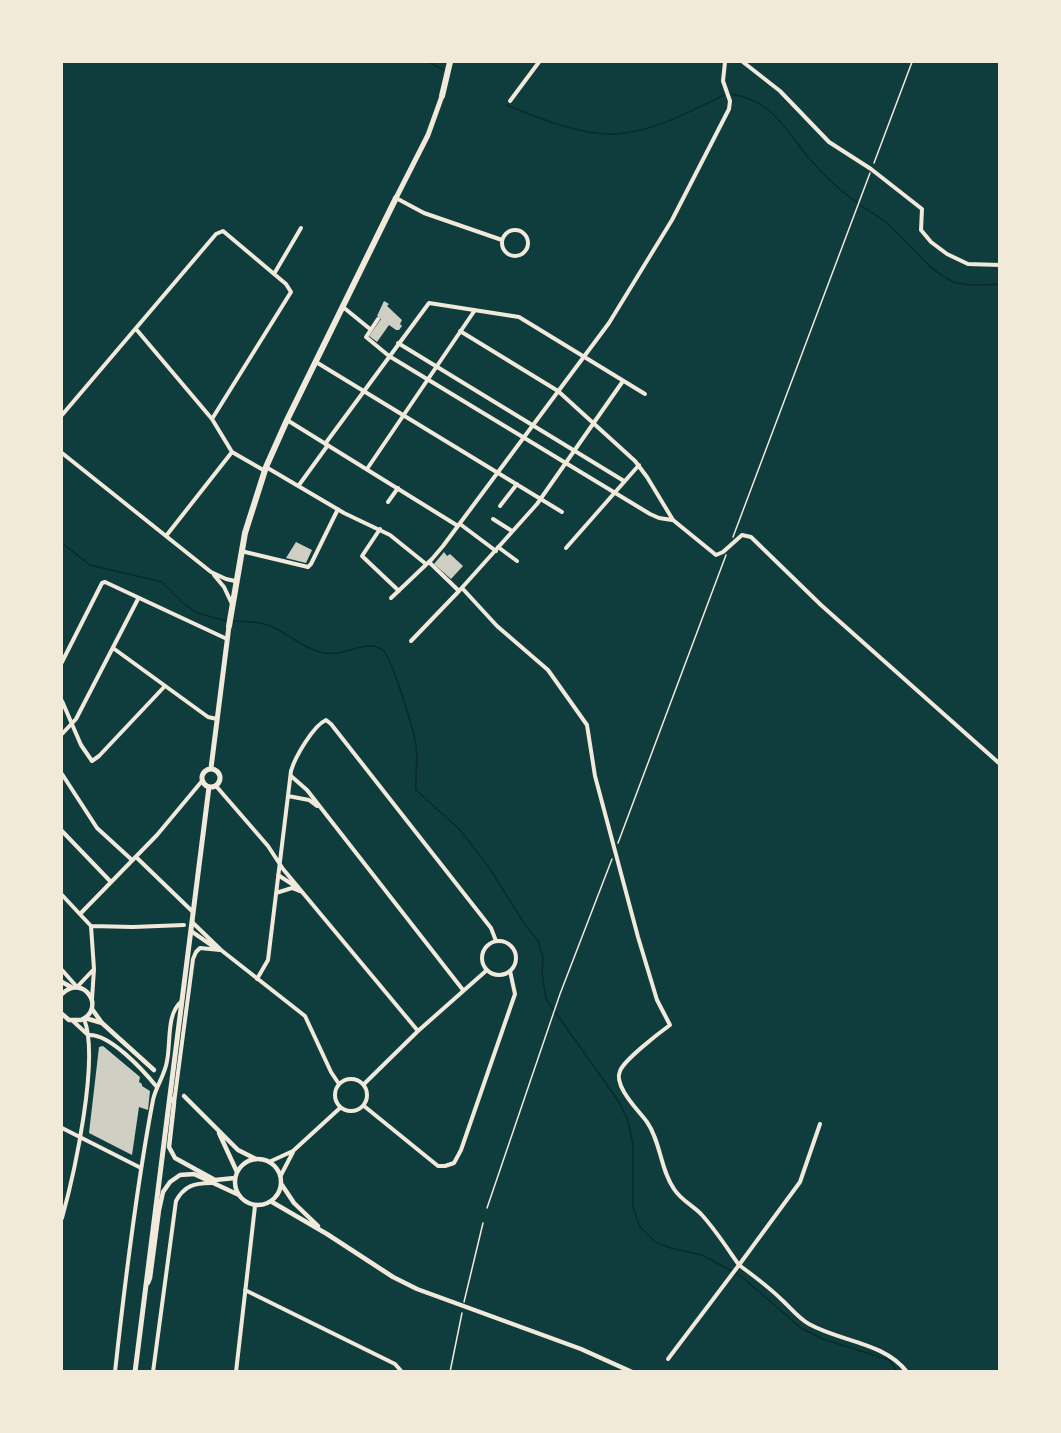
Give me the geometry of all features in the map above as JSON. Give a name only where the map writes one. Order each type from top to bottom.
[{"type":"highway","points":[[442,96],[450,62]]},
{"type":"highway","points":[[229,626],[241,551],[266,469],[287,420],[396,198]]},
{"type":"main road","points":[[396,198],[428,135],[442,96]]},
{"type":"main road","points":[[211,768],[229,626]]},
{"type":"main road","points":[[211,768],[203,772],[202,781],[213,786]]},
{"type":"main road","points":[[135,1371],[193,912],[213,786],[219,781],[219,774],[211,768]]},
{"type":"street","points":[[510,101],[539,62]]},
{"type":"street","points":[[391,598],[428,563],[459,525],[609,323],[672,220],[729,110],[730,101],[723,81],[725,62]]},
{"type":"street","points":[[743,62],[780,91],[829,142],[872,169],[922,209],[921,230],[931,242],[947,254],[968,264],[999,265]]},
{"type":"street","points":[[396,198],[424,213],[502,240]]},
{"type":"street","points":[[274,274],[301,228]]},
{"type":"street","points":[[62,415],[221,231],[227,233],[291,290],[212,419]]},
{"type":"street","points":[[519,231],[527,237],[529,246],[522,255],[514,257],[503,250],[502,240],[508,232],[519,231]]},
{"type":"street","points":[[299,485],[398,343],[429,303],[519,317],[645,394]]},
{"type":"street","points":[[343,307],[370,329]]},
{"type":"street","points":[[367,469],[475,309]]},
{"type":"street","points":[[378,319],[366,337],[389,356],[614,493],[654,516],[673,520]]},
{"type":"street","points":[[136,329],[212,419],[232,452],[299,485],[338,509],[401,542],[460,590],[548,670],[583,718],[589,734],[595,776],[657,1000],[670,1025],[655,1035],[620,1070],[619,1078],[631,1103],[647,1122],[654,1135],[672,1187],[680,1198],[700,1212],[738,1267],[769,1288],[807,1323],[834,1336],[856,1341],[893,1356],[907,1371]]},
{"type":"street","points":[[460,331],[558,391],[639,465],[673,520],[716,555],[723,552],[742,535],[751,537],[821,605],[999,764]]},
{"type":"street","points":[[398,343],[624,481]]},
{"type":"street","points":[[315,362],[562,512]]},
{"type":"street","points":[[411,641],[460,590],[540,499],[623,381]]},
{"type":"street","points":[[287,420],[517,561]]},
{"type":"street","points":[[166,536],[232,452]]},
{"type":"street","points":[[62,453],[212,572],[235,584]]},
{"type":"street","points":[[566,548],[639,465]]},
{"type":"street","points":[[501,506],[516,484]]},
{"type":"street","points":[[388,502],[398,488]]},
{"type":"street","points":[[241,551],[308,567],[338,509]]},
{"type":"street","points":[[493,519],[512,531]]},
{"type":"street","points":[[380,529],[362,556],[399,591]]},
{"type":"street","points":[[212,572],[221,583],[231,607]]},
{"type":"street","points":[[62,662],[102,583],[105,582],[227,639]]},
{"type":"street","points":[[221,583],[235,584]]},
{"type":"street","points":[[62,734],[76,719],[138,599]]},
{"type":"street","points":[[113,648],[208,717],[217,719]]},
{"type":"street","points":[[62,701],[71,725],[90,760],[95,760],[165,686]]},
{"type":"street","points":[[257,979],[268,960],[293,765],[321,723],[326,720],[491,928],[496,940]]},
{"type":"street","points":[[62,774],[97,828],[193,912]]},
{"type":"street","points":[[291,776],[307,790],[463,990]]},
{"type":"street","points":[[80,914],[162,829],[202,781]]},
{"type":"street","points":[[213,786],[268,846],[418,1031]]},
{"type":"street","points":[[288,796],[309,800],[322,811]]},
{"type":"street","points":[[62,831],[111,882]]},
{"type":"street","points":[[278,875],[305,894]]},
{"type":"street","points":[[275,894],[292,888],[305,894]]},
{"type":"street","points":[[62,895],[90,926],[94,969],[92,1009],[102,1023],[154,1070]]},
{"type":"street","points":[[192,922],[221,950],[305,1016],[339,1084]]},
{"type":"street","points":[[90,926],[184,925]]},
{"type":"street","points":[[191,930],[201,940],[221,950]]},
{"type":"street","points":[[364,1106],[438,1166],[454,1163],[461,1150],[515,994],[510,972],[517,958],[514,949],[506,942],[496,940],[491,942],[484,950],[482,960],[487,970],[495,975],[510,972]]},
{"type":"street","points":[[221,950],[200,948],[194,955],[169,1147],[175,1158],[215,1180],[236,1175],[245,1163],[256,1159]]},
{"type":"street","points":[[62,994],[74,987],[94,969]]},
{"type":"street","points":[[62,970],[74,987]]},
{"type":"street","points":[[363,1084],[487,970]]},
{"type":"street","points":[[62,982],[86,991],[92,999]]},
{"type":"street","points":[[115,1371],[141,1168],[156,1086],[167,1063],[173,1014],[177,1004],[182,1000]]},
{"type":"street","points":[[84,1019],[92,1009]]},
{"type":"street","points":[[62,1014],[89,1035],[97,1035],[109,1041],[148,1075],[156,1086]]},
{"type":"street","points":[[62,1218],[80,1137],[88,1074],[89,1035],[84,1019]]},
{"type":"street","points":[[73,1021],[84,1019],[102,1023]]},
{"type":"street","points":[[172,1075],[178,1068]]},
{"type":"street","points":[[355,1079],[363,1084],[368,1096],[364,1106],[360,1110],[350,1112],[340,1108],[335,1096],[339,1084],[355,1079]]},
{"type":"street","points":[[184,1096],[214,1125],[238,1150],[276,1167],[281,1175],[282,1184],[279,1194],[272,1202],[255,1206],[246,1202],[239,1195],[235,1187],[236,1175],[214,1125]]},
{"type":"street","points":[[170,1097],[174,1103]]},
{"type":"street","points":[[269,1162],[293,1151],[340,1108]]},
{"type":"street","points":[[668,1359],[800,1182],[820,1124]]},
{"type":"street","points":[[62,1128],[141,1168]]},
{"type":"street","points":[[281,1175],[293,1151]]},
{"type":"street","points":[[145,1289],[150,1278],[159,1210],[166,1186],[175,1178],[194,1174],[239,1195]]},
{"type":"street","points":[[153,1371],[176,1201],[180,1194],[190,1186],[212,1183]]},
{"type":"street","points":[[282,1184],[294,1203],[327,1234]]},
{"type":"street","points":[[272,1202],[327,1234],[385,1273],[417,1289],[632,1371]]},
{"type":"street","points":[[236,1371],[255,1206]]},
{"type":"street","points":[[245,1290],[395,1364],[402,1371]]},
{"type":"path","points":[[487,1208],[548,1029],[912,62]]},
{"type":"path","points":[[464,1303],[483,1223]]},
{"type":"path","points":[[450,1371],[462,1313]]},
{"type":"building","points":[[384,301],[402,320],[400,324],[402,326],[396,330],[389,325],[377,342],[369,336],[381,319],[377,316]]},
{"type":"building","points":[[296,542],[312,550],[306,563],[286,558]]},
{"type":"building","points":[[444,552],[447,556],[450,554],[463,566],[451,579],[434,564]]},
{"type":"building","points":[[103,1046],[140,1077],[139,1082],[150,1091],[148,1110],[139,1107],[132,1155],[89,1133],[99,1047]]},
{"type":"waterway","points":[[429,62],[443,70]]},
{"type":"waterway","points":[[730,94],[745,97],[768,109],[829,180],[889,225],[944,277],[958,283],[1000,284]]},
{"type":"waterway","points":[[506,105],[544,120],[586,132],[612,134],[656,126],[724,95]]},
{"type":"waterway","points":[[62,543],[90,565],[162,582],[197,613],[227,621]]},
{"type":"waterway","points":[[232,621],[256,622],[272,626],[312,650],[320,652],[335,653],[368,646],[383,650],[396,678],[415,740],[416,790],[468,840],[538,941],[543,957],[542,973],[546,999],[619,1102],[628,1121],[633,1145],[633,1207],[640,1227],[655,1242],[702,1255],[741,1276],[801,1328],[823,1339],[889,1360],[898,1372]]}]
